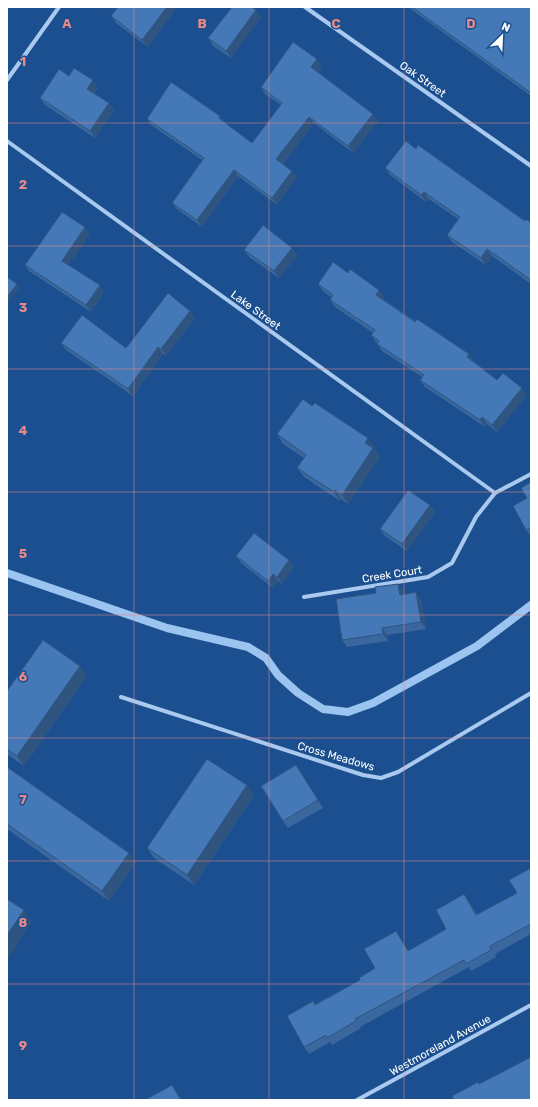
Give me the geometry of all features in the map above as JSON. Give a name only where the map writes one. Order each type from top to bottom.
[{"type":"street","points":[[7,80],[59,7]]},
{"type":"street","name":"Oak Street","points":[[305,7],[531,166]]},
{"type":"street","name":"Lake Street","points":[[7,141],[495,493]]},
{"type":"street","name":"Creek Court","points":[[304,597],[428,577],[452,563],[476,517],[495,493],[531,474]]},
{"type":"street","name":"Cross Meadows","points":[[121,697],[363,775],[381,778],[398,772],[531,693]]},
{"type":"street","name":"Westmoreland Avenue","points":[[358,1100],[531,1005]]},
{"type":"building","points":[[118,7],[167,7],[142,40],[111,16]]},
{"type":"building","points":[[232,7],[252,7],[256,10],[226,51],[208,38]]},
{"type":"building","points":[[412,7],[531,7],[531,93]]},
{"type":"building","points":[[293,42],[317,59],[311,67],[373,114],[348,146],[309,117],[276,159],[292,171],[272,198],[234,170],[197,220],[172,203],[204,158],[147,119],[171,82],[220,116],[219,118],[252,143],[282,103],[261,87]]},
{"type":"building","points":[[74,68],[93,80],[87,89],[109,103],[90,131],[40,98],[59,69],[69,76]]},
{"type":"building","points":[[406,141],[416,149],[418,145],[525,221],[526,219],[531,223],[531,280],[487,249],[481,258],[447,235],[460,217],[424,192],[421,195],[385,168]]},
{"type":"building","points":[[62,212],[85,227],[62,261],[100,285],[86,305],[25,265]]},
{"type":"building","points":[[263,225],[292,248],[274,271],[244,250]]},
{"type":"building","points":[[333,262],[348,273],[350,269],[379,290],[376,295],[415,322],[417,319],[469,354],[467,357],[497,380],[503,373],[522,388],[492,425],[482,417],[480,420],[420,380],[424,375],[377,344],[379,341],[371,335],[375,330],[330,300],[333,295],[318,284]]},
{"type":"building","points":[[7,277],[17,284],[7,297]]},
{"type":"building","points":[[168,293],[190,311],[161,349],[158,347],[128,389],[61,343],[82,315],[126,348]]},
{"type":"building","points":[[303,399],[312,406],[315,403],[368,438],[365,443],[373,448],[342,495],[335,490],[334,492],[297,468],[306,455],[277,434]]},
{"type":"building","points":[[531,482],[531,527],[526,530],[513,506],[527,498],[521,488]]},
{"type":"building","points":[[408,490],[430,505],[402,544],[380,529]]},
{"type":"building","points":[[254,533],[289,560],[277,577],[273,574],[268,581],[236,556]]},
{"type":"building","points":[[398,584],[400,595],[416,592],[421,622],[382,628],[383,634],[342,640],[336,599],[376,593],[375,587]]},
{"type":"building","points":[[43,640],[80,666],[17,756],[7,749],[7,691]]},
{"type":"building","points":[[207,759],[247,785],[187,875],[147,848]]},
{"type":"building","points":[[296,765],[318,800],[283,821],[261,786]]},
{"type":"building","points":[[7,767],[129,853],[102,891],[7,824]]},
{"type":"building","points":[[531,868],[531,924],[490,946],[491,950],[466,964],[464,960],[355,1019],[356,1021],[327,1038],[326,1035],[304,1047],[287,1016],[313,1001],[315,1005],[360,980],[359,978],[375,968],[364,949],[396,931],[408,951],[446,929],[436,910],[464,894],[476,915],[517,893],[509,880]]},
{"type":"building","points":[[7,899],[24,910],[7,935]]},
{"type":"building","points":[[531,1057],[531,1100],[454,1100],[452,1096]]},
{"type":"building","points":[[172,1085],[181,1100],[145,1100]]},
{"type":"waterway","points":[[7,573],[167,628],[248,647],[266,658],[278,675],[298,693],[323,709],[348,712],[373,703],[477,646],[531,605]]}]
